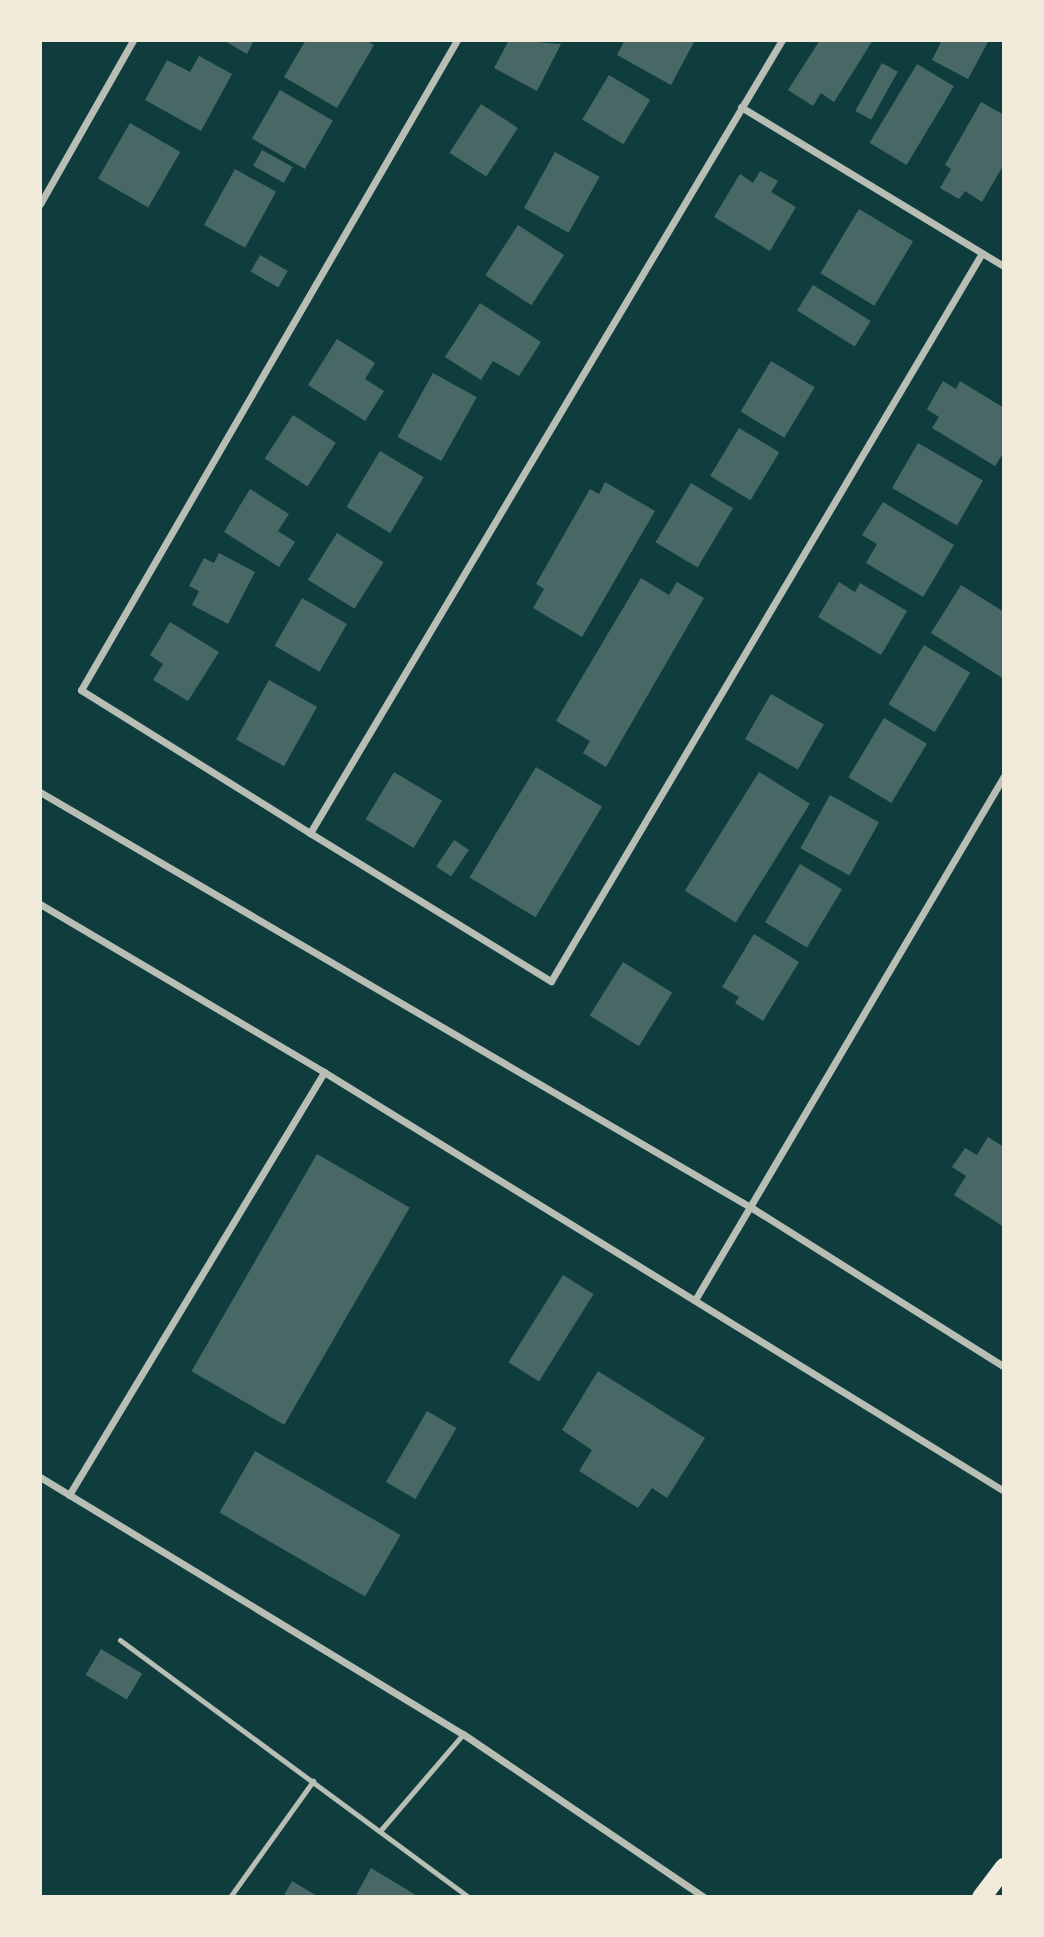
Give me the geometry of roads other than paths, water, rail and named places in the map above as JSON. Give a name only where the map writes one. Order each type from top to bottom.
[{"type":"highway","points":[[981,1897],[1004,1867]]},
{"type":"street","points":[[40,204],[133,40]]},
{"type":"street","points":[[457,40],[81,690],[551,981],[982,253]]},
{"type":"street","points":[[310,833],[782,40]]},
{"type":"street","points":[[741,107],[1004,266]]},
{"type":"street","points":[[695,1300],[1004,776]]},
{"type":"street","points":[[40,792],[751,1208],[1004,1367]]},
{"type":"street","points":[[40,904],[324,1072],[1004,1491]]},
{"type":"street","points":[[69,1495],[324,1072]]},
{"type":"street","points":[[40,1477],[463,1734],[704,1897]]},
{"type":"lane","points":[[120,1640],[469,1897]]},
{"type":"lane","points":[[380,1831],[463,1734]]},
{"type":"lane","points":[[230,1897],[313,1781]]}]
